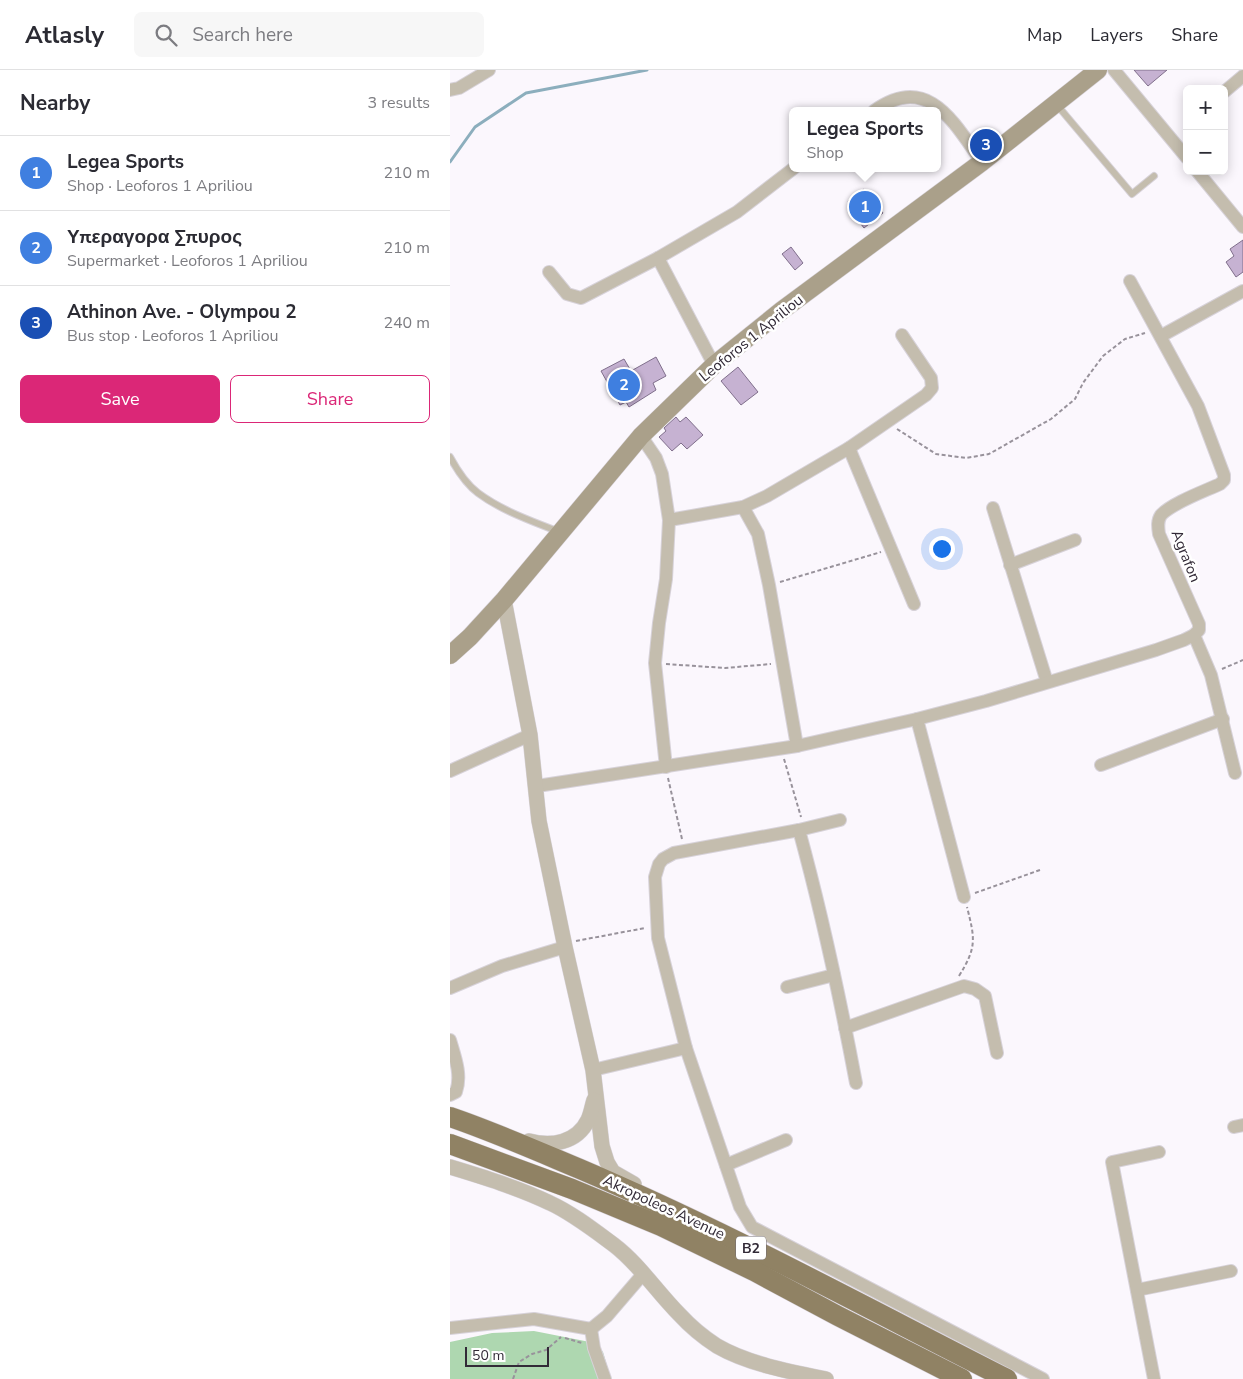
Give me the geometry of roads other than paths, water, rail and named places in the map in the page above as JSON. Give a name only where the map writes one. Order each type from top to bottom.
[{"type":"highway","name":"Akropoleos Avenue","points":[[450,1117],[489,1130],[646,1197],[1007,1379]]},
{"type":"highway","name":"Akropoleos Avenue","points":[[450,1144],[572,1189],[661,1226],[754,1271],[962,1379]]},
{"type":"main road","name":"Leoforos 1 Apriliou","points":[[450,654],[470,637],[504,600],[641,436],[714,365],[781,312],[982,162],[1098,70]]},
{"type":"street","points":[[450,90],[459,88],[489,70]]},
{"type":"street","points":[[1114,70],[1183,153]]},
{"type":"street","points":[[1228,89],[1243,76]]},
{"type":"street","points":[[880,107],[889,101],[904,97],[917,97],[928,100],[939,107]]},
{"type":"street","points":[[941,109],[982,162]]},
{"type":"street","points":[[549,272],[567,294],[581,298],[658,258],[737,212],[789,172]]},
{"type":"street","points":[[1200,175],[1243,227]]},
{"type":"street","points":[[658,258],[714,365]]},
{"type":"street","points":[[1130,281],[1161,336],[1243,291]]},
{"type":"street","points":[[669,520],[743,507],[767,496],[849,448],[926,395],[932,388],[931,378],[902,335]]},
{"type":"street","name":"Agrafon","points":[[1161,336],[1198,406],[1224,475],[1224,480],[1220,484],[1168,510],[1160,516],[1158,524],[1159,534],[1198,624],[1199,630],[1194,635]]},
{"type":"street","points":[[641,436],[656,458],[662,474],[669,520],[666,580],[655,663],[666,767]]},
{"type":"street","points":[[849,448],[914,604]]},
{"type":"street","points":[[743,507],[758,534],[769,585],[797,746]]},
{"type":"street","points":[[993,508],[1047,682]]},
{"type":"street","points":[[1010,564],[1075,540]]},
{"type":"street","points":[[504,600],[530,735],[537,786],[539,821],[564,945],[594,1070],[602,1146],[607,1162],[613,1172],[625,1180],[670,1202],[700,1223]]},
{"type":"street","points":[[537,786],[780,749],[917,719],[1156,650],[1194,635],[1211,674],[1235,774]]},
{"type":"street","points":[[917,719],[964,897]]},
{"type":"street","points":[[1101,765],[1222,720]]},
{"type":"street","points":[[450,771],[530,735]]},
{"type":"street","points":[[840,820],[801,830],[674,853],[663,859],[659,864],[655,877],[658,938],[686,1048],[740,1206],[746,1220],[752,1227],[1043,1379]]},
{"type":"street","points":[[801,830],[846,1028],[856,1083]]},
{"type":"street","points":[[450,988],[502,966],[564,945]]},
{"type":"street","points":[[787,987],[834,975]]},
{"type":"street","points":[[846,1028],[964,986],[975,989],[985,996],[996,1053]]},
{"type":"street","points":[[450,1040],[458,1065],[458,1086],[456,1092],[450,1096]]},
{"type":"street","points":[[594,1070],[686,1048]]},
{"type":"street","points":[[489,1130],[536,1143],[549,1145],[560,1142],[570,1138],[588,1120],[596,1095]]},
{"type":"street","points":[[726,1165],[786,1140]]},
{"type":"street","points":[[1154,1379],[1112,1162],[1159,1152]]},
{"type":"street","points":[[450,1167],[480,1176],[551,1203],[630,1258],[678,1314],[697,1332],[717,1346],[787,1375],[826,1379]]},
{"type":"street","points":[[1137,1290],[1231,1271]]},
{"type":"street","points":[[591,1330],[608,1316],[643,1274]]},
{"type":"street","points":[[450,1328],[534,1319],[591,1330]]},
{"type":"street","points":[[591,1330],[594,1348],[605,1379]]},
{"type":"lane","points":[[1056,104],[1132,194],[1154,176]]},
{"type":"lane","points":[[450,457],[459,472],[478,493],[512,513],[560,533]]},
{"type":"waterway","points":[[450,162],[475,127],[526,93],[647,70]]},
{"type":"place","name":"Athinon Ave. - Olympou 2","points":[[986,145]]},
{"type":"place","name":"Legea Sports","points":[[865,207]]},
{"type":"place","name":"Υπεραγορα Σπυρος","points":[[624,385]]}]
